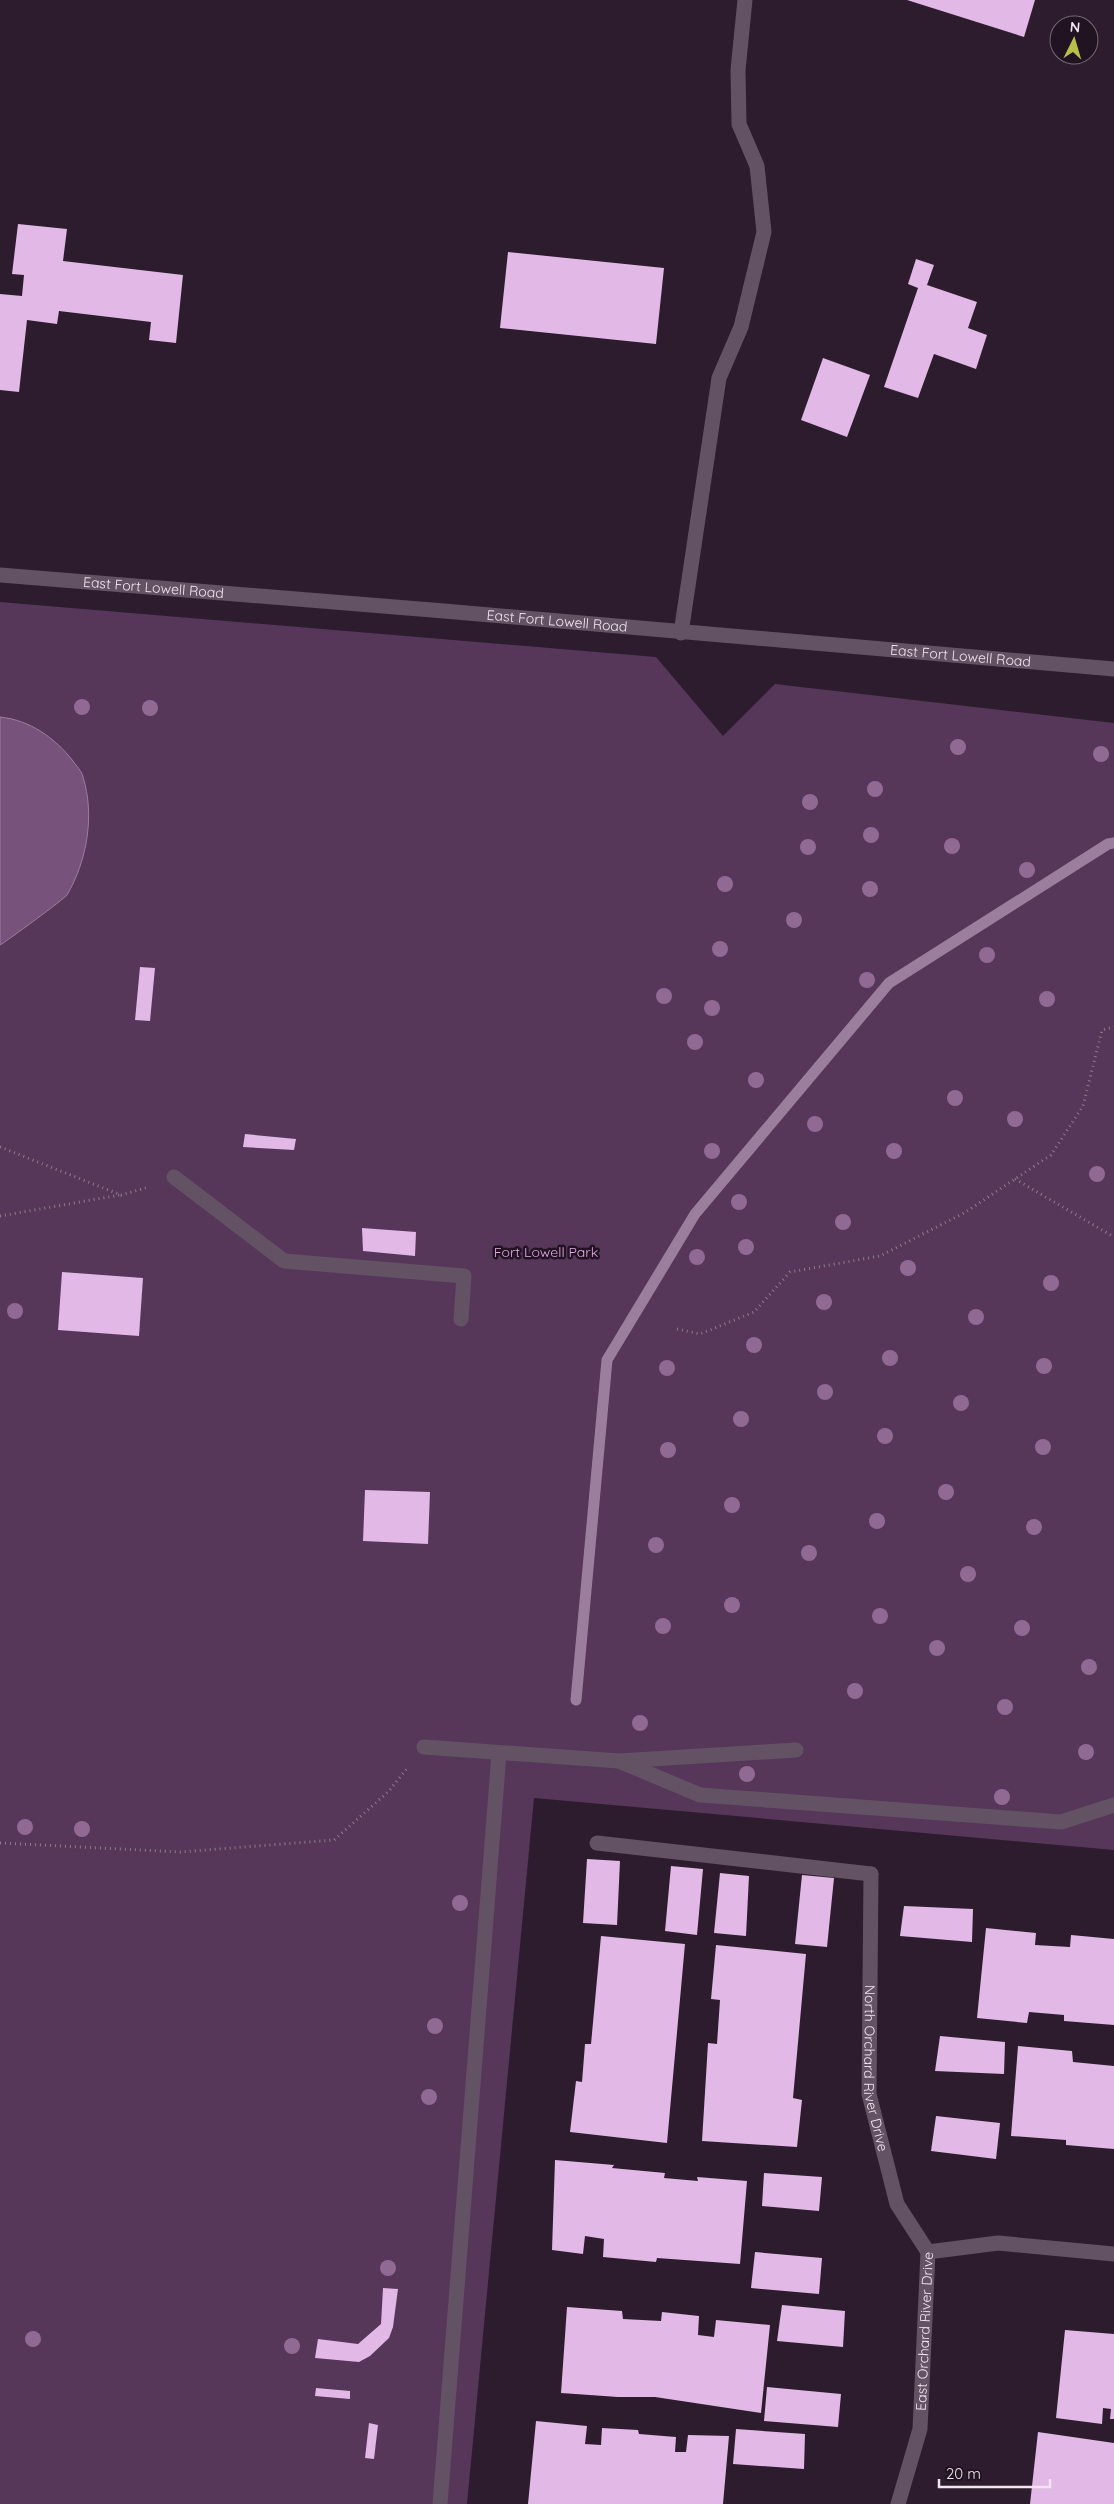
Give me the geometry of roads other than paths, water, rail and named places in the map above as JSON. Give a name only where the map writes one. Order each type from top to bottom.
[{"type":"street","points":[[682,633],[719,378],[742,328],[764,232],[757,166],[739,124],[738,70],[745,0]]},
{"type":"street","name":"East Fort Lowell Road","points":[[0,575],[434,610],[1114,670]]},
{"type":"street","points":[[174,1177],[284,1261],[464,1276],[461,1319]]},
{"type":"street","points":[[424,1747],[499,1754],[619,1761],[796,1750]]},
{"type":"street","points":[[440,2504],[499,1754]]},
{"type":"street","points":[[619,1761],[700,1795],[1062,1822],[1114,1806]]},
{"type":"street","name":"North Orchard River Drive","points":[[597,1843],[871,1874],[869,2094],[897,2204],[928,2252]]},
{"type":"street","name":"East Orchard River Drive","points":[[898,2504],[920,2429],[928,2252],[998,2243],[1114,2254]]},
{"type":"waterway","points":[[576,1700],[607,1360],[695,1214],[889,983],[1108,844],[1114,843]]},
{"type":"park label","name":"Fort Lowell Park","points":[[546,1252]]}]
